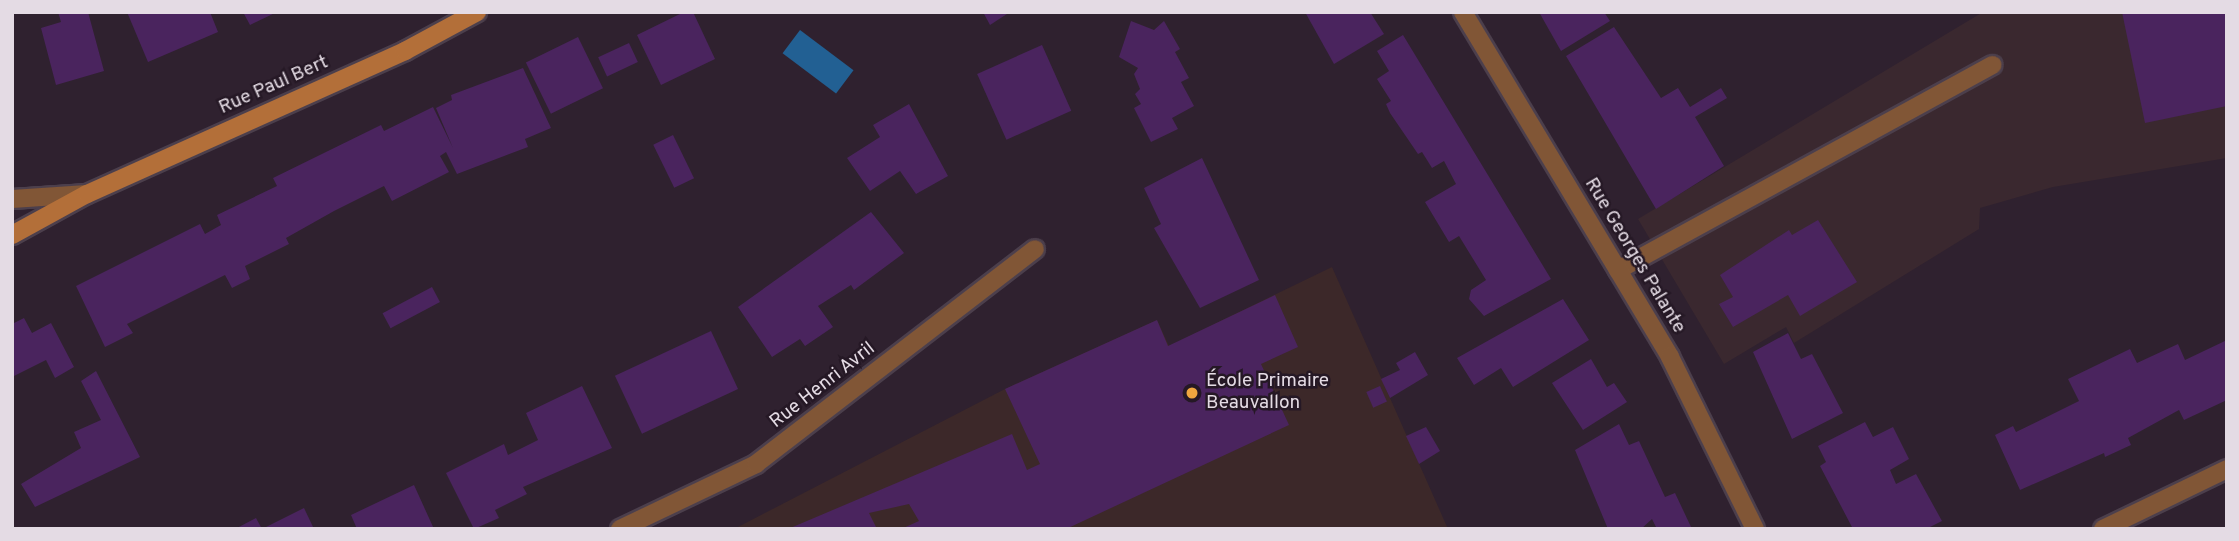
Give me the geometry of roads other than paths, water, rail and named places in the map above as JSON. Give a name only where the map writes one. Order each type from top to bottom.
[{"type":"main road","name":"Rue Paul Bert","points":[[12,235],[87,194],[405,51],[477,12]]},
{"type":"street","name":"Rue Georges Palante","points":[[1463,12],[1670,357],[1755,529]]},
{"type":"street","points":[[1618,270],[1993,65]]},
{"type":"street","name":"Rue Paul Bert","points":[[12,199],[87,194]]},
{"type":"street","name":"Rue Henri Avril","points":[[620,529],[756,464],[1035,249]]},
{"type":"street","points":[[2103,529],[2227,469]]},
{"type":"water","points":[[800,30],[854,70],[836,93],[783,53]]},
{"type":"place","name":"École Primaire Beauvallon","points":[[1192,393]]}]
